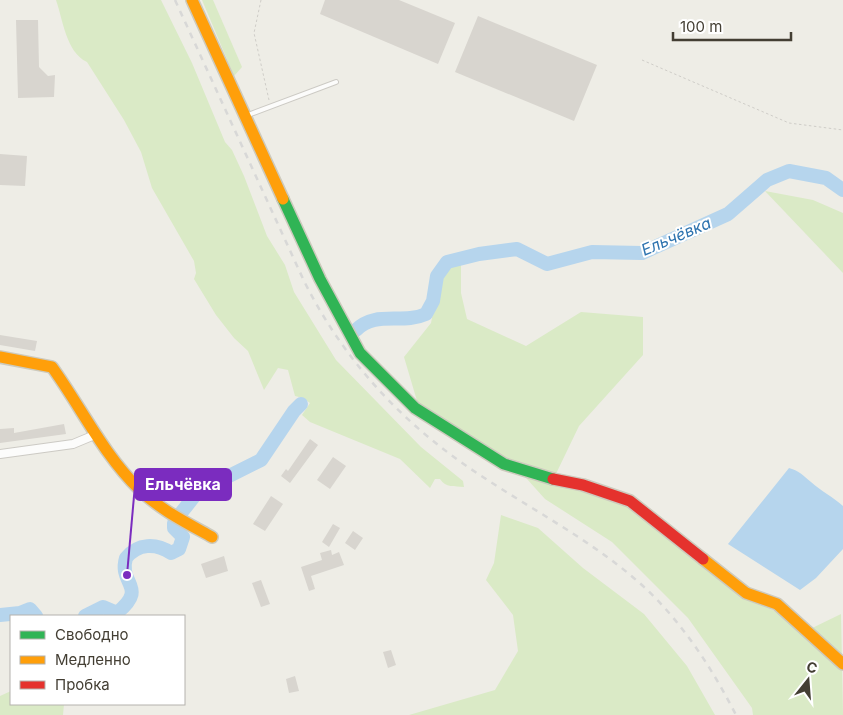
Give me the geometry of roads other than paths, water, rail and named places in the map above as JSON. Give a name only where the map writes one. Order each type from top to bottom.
[{"type":"street","points":[[192,0],[320,278],[360,353],[415,408],[504,464],[541,477],[583,486],[630,502],[746,594],[777,604],[843,664]]},
{"type":"street","points":[[0,358],[52,367],[120,467],[139,489],[170,512],[212,537]]},
{"type":"street","points":[[0,454],[73,444],[97,434]]},
{"type":"lane","points":[[246,115],[336,82]]},
{"type":"water","points":[[789,468],[796,470],[843,506],[843,549],[816,578],[800,590],[728,544]]},
{"type":"waterway","name":"Ельчёвка","points":[[356,330],[372,321],[417,317],[426,314],[433,301],[437,276],[447,262],[479,254],[517,249],[547,264],[592,252],[642,253],[728,214],[767,180],[789,171],[826,178],[843,190]]},
{"type":"waterway","name":"Ельчёвка","points":[[181,513],[196,494],[205,488],[261,460],[294,411],[301,404]]},
{"type":"waterway","name":"Ельчёвка","points":[[87,615],[103,607],[117,613],[126,604],[131,597],[132,591],[126,574],[126,558],[136,549],[153,546],[171,553],[179,549],[183,537],[174,528],[174,523]]},
{"type":"waterway","name":"Ельчёвка","points":[[0,615],[20,613],[30,609],[35,615]]},
{"type":"railway","points":[[175,0],[304,281],[319,309],[354,361],[395,407],[442,448],[490,482],[602,553],[643,586],[671,615],[695,646],[717,680],[736,715]]},
{"type":"place","name":"Ельчёвка","points":[[127,575]]}]
